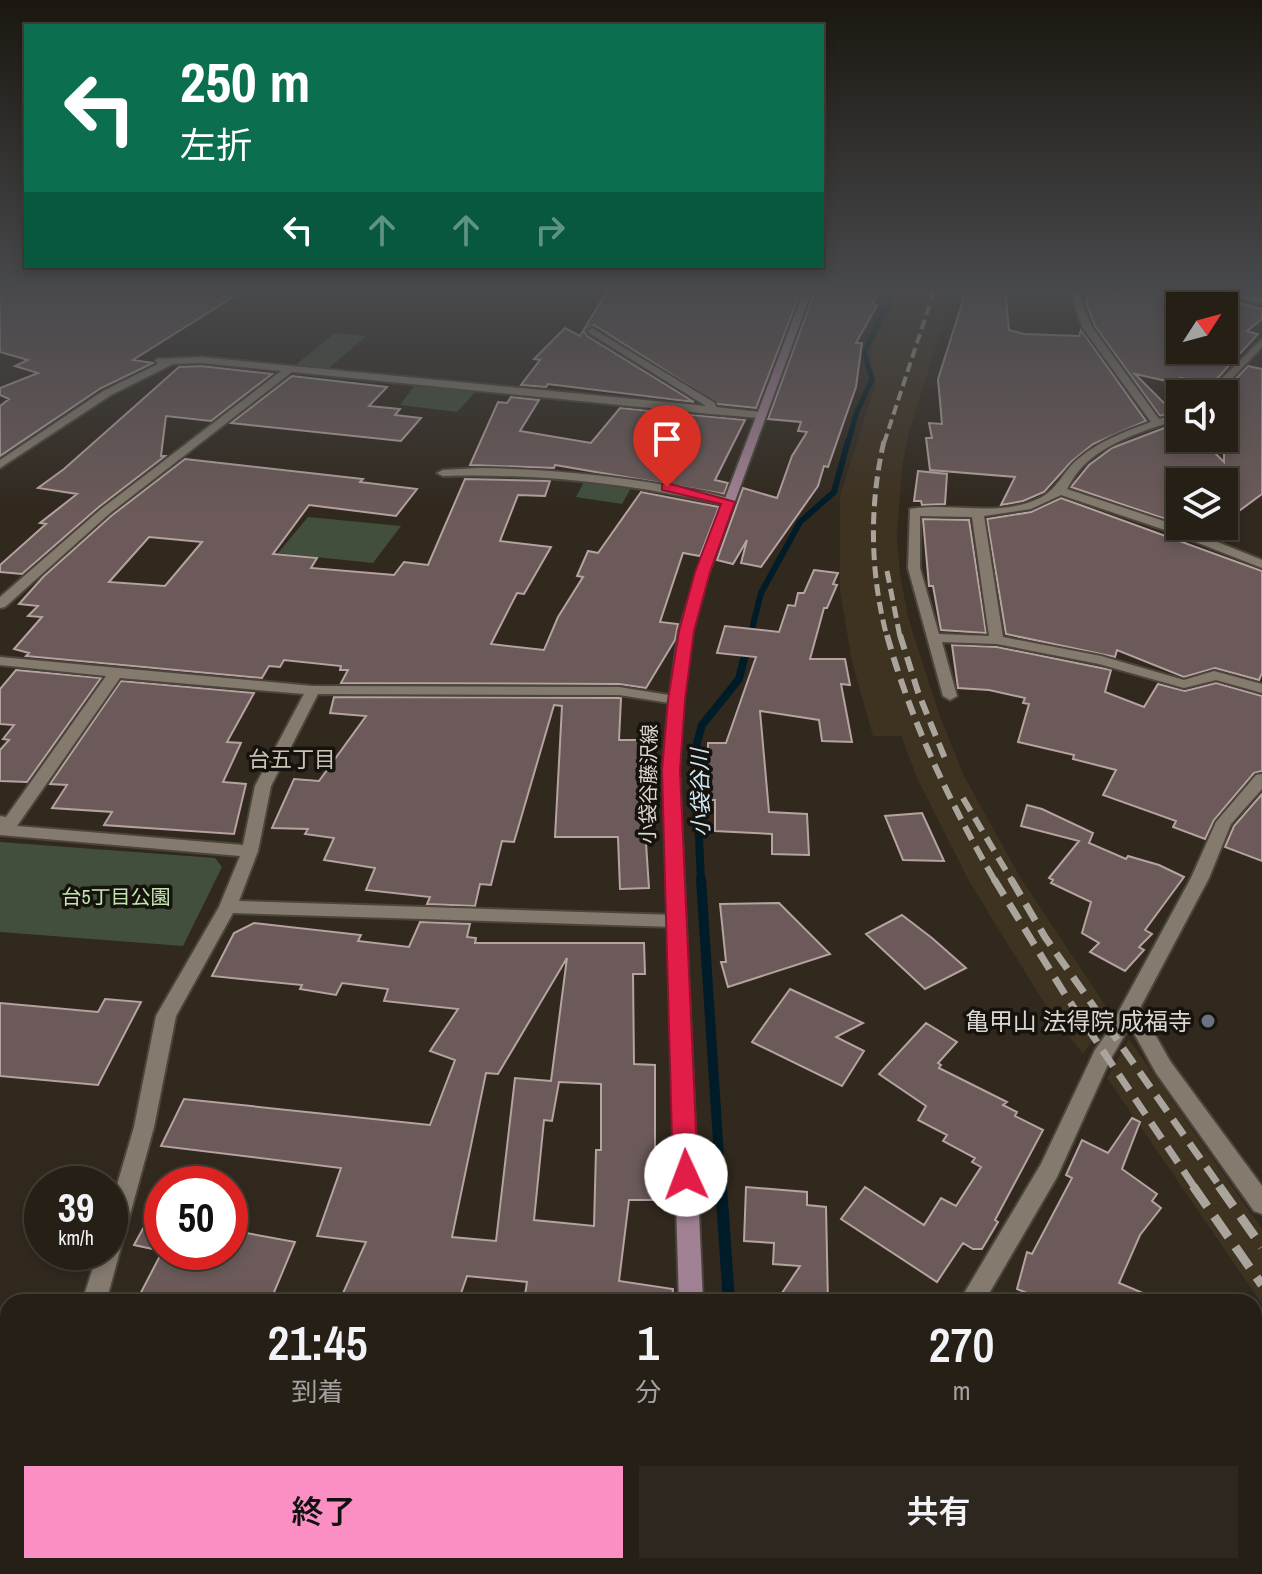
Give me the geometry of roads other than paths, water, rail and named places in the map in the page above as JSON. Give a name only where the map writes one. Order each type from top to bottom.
[{"type":"main road","name":"小袋谷藤沢線","points":[[691,1294],[671,770],[676,700],[686,631],[703,572],[781,361]]},
{"type":"street","points":[[0,465],[107,393],[163,361]]},
{"type":"street","points":[[215,361],[761,415]]},
{"type":"street","points":[[641,361],[711,405],[710,411]]},
{"type":"street","points":[[1112,361],[1157,423]]},
{"type":"street","points":[[1225,380],[1243,361]]},
{"type":"street","points":[[0,604],[44,561],[60,552],[100,516],[290,369]]},
{"type":"street","points":[[950,696],[914,568],[914,512],[977,512],[1028,506],[1060,491],[1071,471],[1092,455],[1126,435],[1166,420]]},
{"type":"street","points":[[443,473],[491,470],[574,474],[667,487],[729,502]]},
{"type":"street","points":[[1060,491],[1169,527],[1262,564]]},
{"type":"street","points":[[977,512],[997,640]]},
{"type":"street","points":[[932,638],[997,640],[1101,660],[1184,684],[1214,675],[1262,689]]},
{"type":"street","points":[[0,661],[313,690],[619,691],[676,700]]},
{"type":"street","points":[[2,826],[116,673]]},
{"type":"street","points":[[128,1183],[144,1127],[166,1016],[228,907],[250,851],[263,786],[313,690]]},
{"type":"street","points":[[976,1294],[1049,1170],[1102,1056],[1200,878],[1224,822],[1262,779]]},
{"type":"street","points":[[2,826],[250,851]]},
{"type":"street","points":[[228,907],[675,921]]},
{"type":"street","points":[[1130,1008],[1163,1067],[1262,1204]]},
{"type":"street","points":[[96,1294],[103,1270]]},
{"type":"waterway","name":"小袋谷川","points":[[848,443],[856,414],[872,379],[867,361]]},
{"type":"waterway","name":"小袋谷川","points":[[750,637],[761,593],[800,522],[834,492],[848,441]]},
{"type":"waterway","name":"小袋谷川","points":[[701,881],[695,750],[702,725],[739,679],[750,635]]},
{"type":"waterway","name":"小袋谷川","points":[[701,879],[721,1188]]},
{"type":"waterway","name":"小袋谷川","points":[[721,1186],[728,1294]]},
{"type":"railway","points":[[884,443],[911,361]]},
{"type":"railway","points":[[884,441],[876,490],[874,539],[877,589],[887,637]]},
{"type":"railway","points":[[887,571],[900,637]]},
{"type":"railway","points":[[887,635],[933,761],[995,881]]},
{"type":"railway","points":[[900,635],[918,692],[946,761]]},
{"type":"railway","points":[[963,798],[1012,881]]},
{"type":"railway","points":[[994,879],[1066,996],[1195,1188]]},
{"type":"railway","points":[[1011,879],[1045,937],[1221,1188]]},
{"type":"railway","points":[[1193,1186],[1262,1285]]},
{"type":"railway","points":[[1219,1186],[1262,1247]]},
{"type":"place","name":"亀甲山 法得院 成福寺","points":[[1208,1021]]},
{"type":"district","name":"台五丁目","points":[[292,759]]},
{"type":"park label","name":"台5丁目公園","points":[[116,896]]}]
